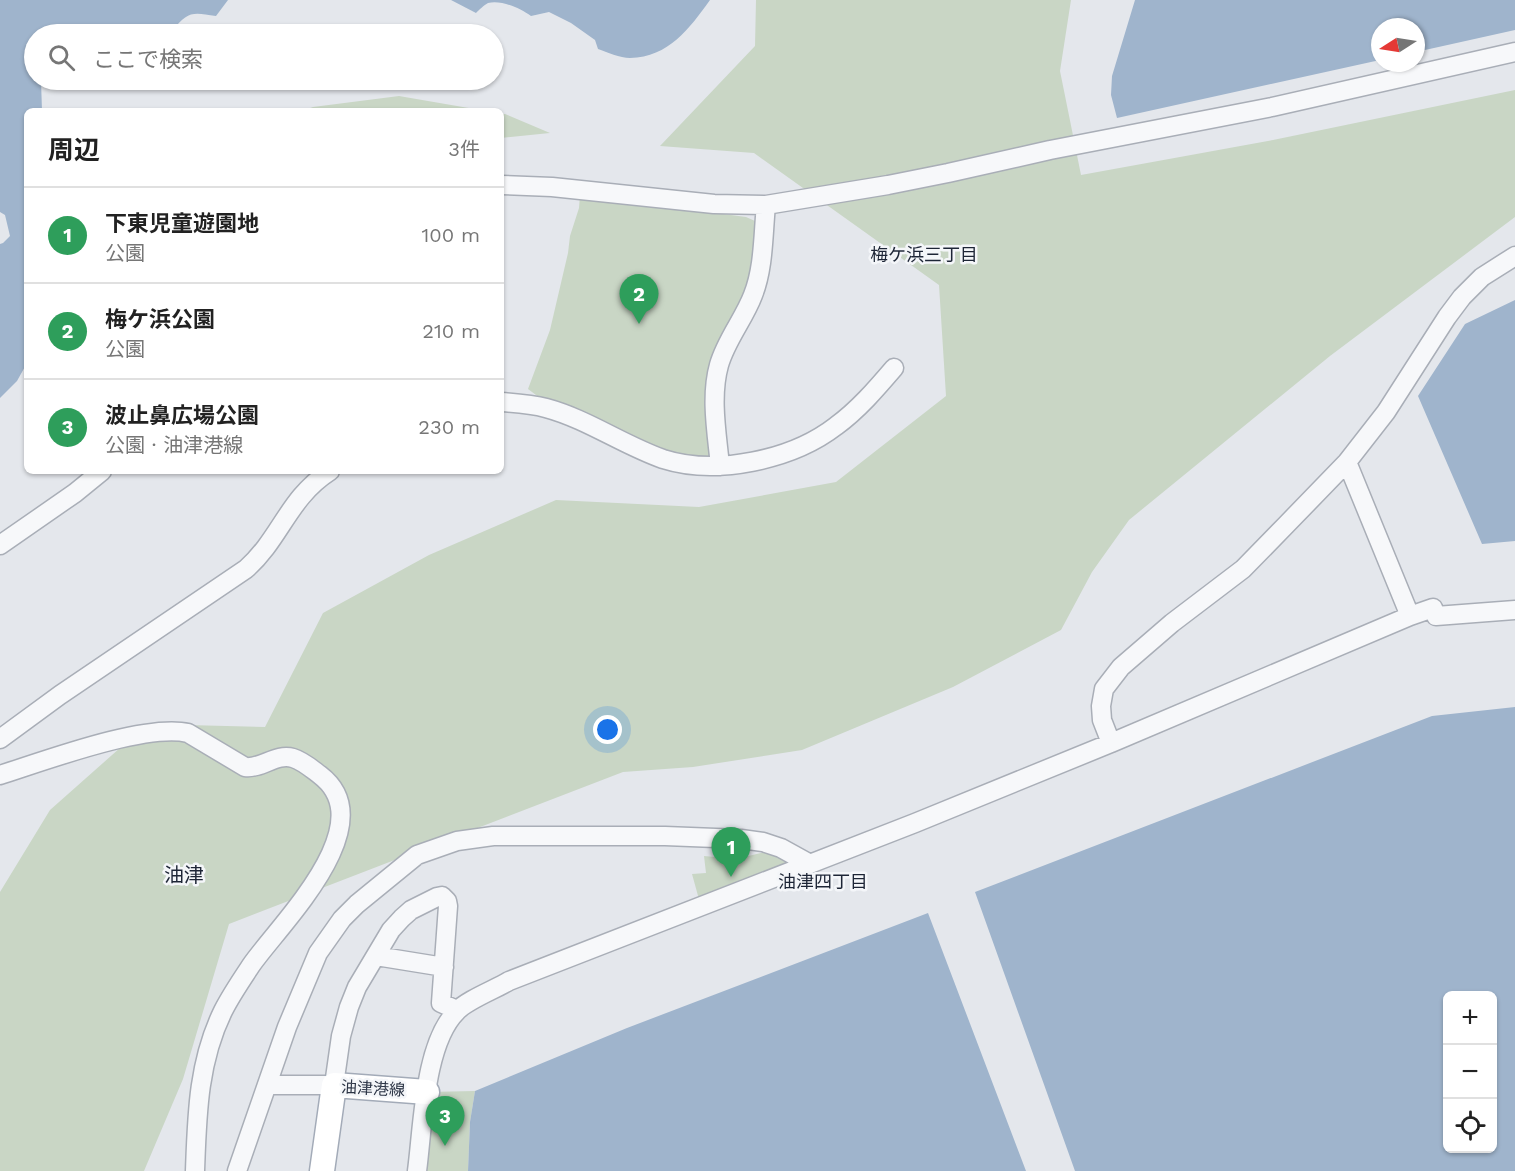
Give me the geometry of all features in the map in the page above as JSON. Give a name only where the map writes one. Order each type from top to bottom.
[{"type":"main road","name":"油津港線","points":[[322,1171],[334,1085],[427,1092]]},
{"type":"street","points":[[504,185],[552,187],[714,204],[766,204],[938,175],[1050,150],[1272,107],[1515,52]]},
{"type":"street","points":[[720,466],[716,414],[718,366],[753,296],[760,274],[766,204]]},
{"type":"street","points":[[1111,743],[1102,720],[1101,706],[1104,689],[1121,667],[1172,623],[1243,568],[1347,462],[1386,412],[1462,297],[1482,277],[1515,256]]},
{"type":"street","points":[[504,402],[525,404],[563,413],[664,459],[703,466],[720,466],[776,456],[811,442],[835,428],[857,409],[894,368]]},
{"type":"street","points":[[1347,462],[1410,616]]},
{"type":"street","points":[[0,545],[98,474]]},
{"type":"street","points":[[0,739],[60,695],[246,569],[270,542],[299,496],[325,474]]},
{"type":"street","points":[[417,1171],[427,1092],[435,1050],[444,1029],[457,1010],[509,981],[810,864],[1111,743],[1410,616],[1433,608],[1436,616],[1515,610]]},
{"type":"street","points":[[0,775],[77,751],[136,736],[178,731],[188,733],[245,767],[260,766],[276,759],[294,758],[328,781],[335,791],[341,816],[340,825],[337,839],[322,871],[292,916],[253,963],[212,1034],[202,1075],[195,1171]]},
{"type":"street","points":[[237,1171],[305,982],[318,953],[330,934],[357,904],[417,855],[457,841],[493,836],[665,836],[763,842],[781,848],[810,864]]},
{"type":"street","points":[[268,1085],[334,1085],[341,1036],[357,987],[391,930],[402,918],[411,910],[442,896],[448,906],[441,1002],[457,1010]]},
{"type":"street","points":[[376,956],[444,967]]},
{"type":"green space","points":[[756,0],[1071,0],[1060,71],[1081,175],[1273,140],[1515,90],[1515,217],[1330,356],[1129,520],[1092,572],[1061,630],[953,687],[802,750],[693,767],[623,772],[229,924],[183,1079],[144,1171],[0,1171],[0,892],[50,810],[147,724],[265,727],[323,613],[429,555],[556,500],[699,507],[836,482],[946,396],[939,285],[754,153],[660,146],[755,46]]},
{"type":"green space","points":[[399,96],[469,108],[310,108]]},
{"type":"green space","points":[[504,114],[505,114],[550,133],[504,138]]},
{"type":"green space","points":[[580,195],[746,217],[764,229],[750,281],[718,347],[713,457],[686,460],[548,404],[528,389],[550,330],[570,236],[579,208]]},
{"type":"green space","points":[[778,849],[794,861],[700,903],[692,874],[706,873],[704,856],[736,859]]},
{"type":"green space","points":[[475,1091],[470,1122],[468,1171],[417,1171],[427,1092]]},
{"type":"water","points":[[0,0],[228,0],[216,16],[191,14],[178,24],[24,24],[24,90],[41,90],[42,108],[24,108],[24,368],[17,381],[0,398],[0,244],[10,236],[5,215],[0,212]]},
{"type":"water","points":[[451,0],[710,0],[677,40],[656,53],[630,58],[598,49],[595,40],[571,23],[549,12],[531,16],[511,5],[493,2],[486,4],[476,13]]},
{"type":"water","points":[[1135,0],[1515,0],[1515,30],[1425,50],[1425,18],[1371,18],[1371,62],[1117,118],[1111,95],[1112,76]]},
{"type":"water","points":[[1515,300],[1515,541],[1482,544],[1418,396],[1465,324]]},
{"type":"water","points":[[1515,707],[1515,1171],[1075,1171],[975,892],[1432,716]]},
{"type":"water","points":[[928,913],[1026,1171],[468,1171],[470,1122],[475,1091],[627,1028]]},
{"type":"place","name":"梅ケ浜公園","points":[[639,324]]},
{"type":"place","name":"下東児童遊園地","points":[[731,877]]},
{"type":"place","name":"波止鼻広場公園","points":[[445,1146]]},
{"type":"district","name":"梅ケ浜三丁目","points":[[924,255]]},
{"type":"district","name":"油津","points":[[184,875]]},
{"type":"district","name":"油津四丁目","points":[[823,882]]}]
